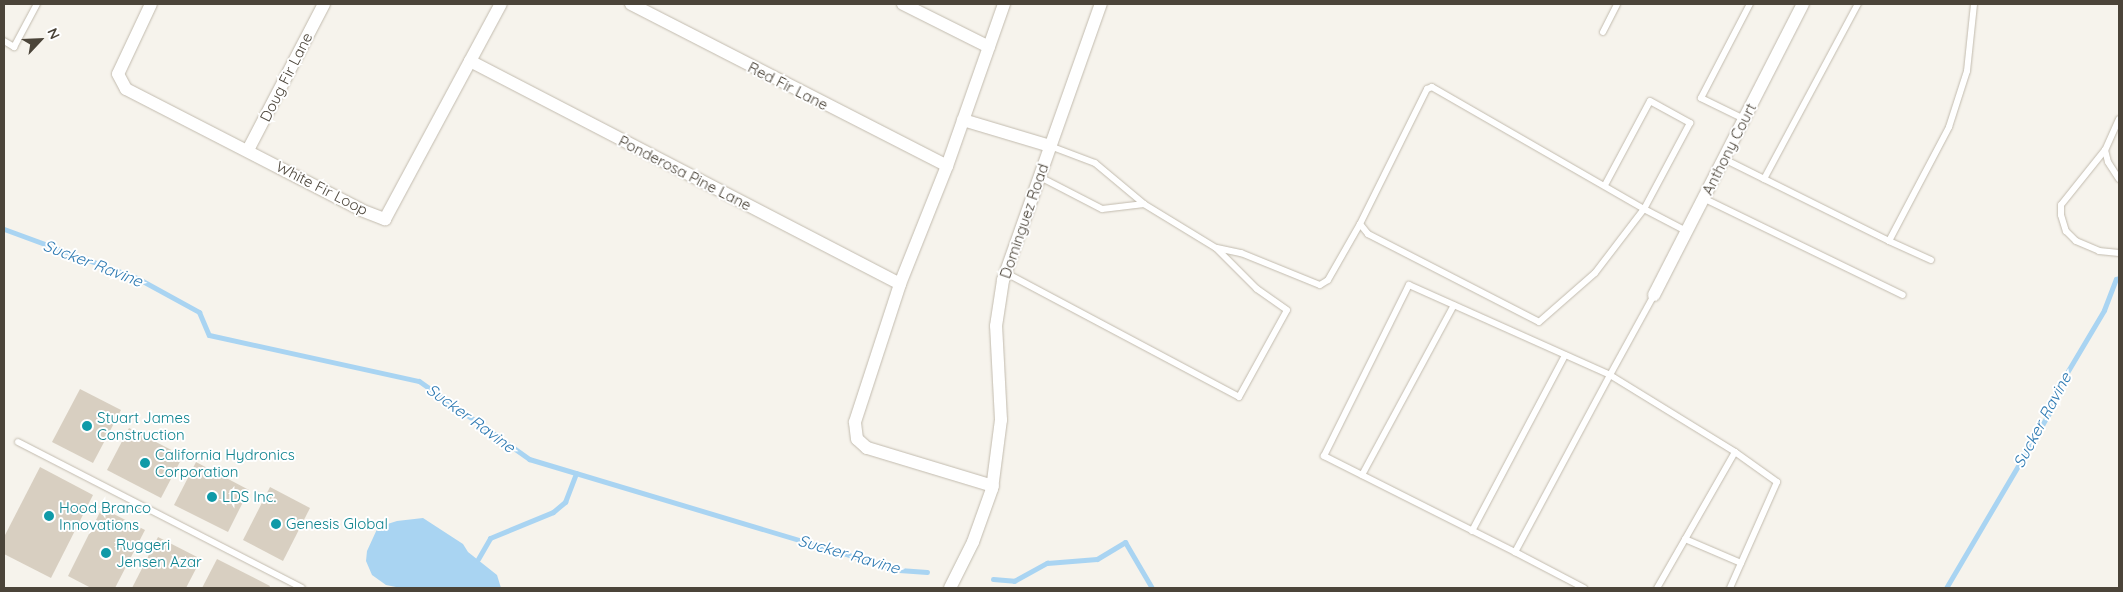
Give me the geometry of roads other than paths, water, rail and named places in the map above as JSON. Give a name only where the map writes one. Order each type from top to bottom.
[{"type":"street","name":"White Fir Loop","points":[[151,4],[118,74],[126,89],[248,150],[361,210],[385,218],[501,4]]},
{"type":"street","name":"Doug Fir Lane","points":[[248,150],[324,4]]},
{"type":"street","name":"Red Fir Lane","points":[[631,4],[947,166]]},
{"type":"street","points":[[903,4],[989,47]]},
{"type":"street","points":[[993,486],[867,448],[857,439],[855,422],[900,284],[947,166],[1004,4]]},
{"type":"street","name":"Dominguez Road","points":[[950,588],[973,542],[993,486],[1001,420],[996,326],[1006,273],[1038,176],[1101,4]]},
{"type":"street","name":"Anthony Court","points":[[1654,295],[1803,4]]},
{"type":"street","name":"Ponderosa Pine Lane","points":[[470,61],[900,284]]},
{"type":"street","points":[[964,120],[1050,146]]},
{"type":"lane","points":[[4,41],[14,47],[37,4]]},
{"type":"lane","points":[[1602,32],[1617,4]]},
{"type":"lane","points":[[1744,119],[1700,98],[1750,4]]},
{"type":"lane","points":[[1764,179],[1858,4]]},
{"type":"lane","points":[[1889,241],[1949,127],[1967,71],[1974,4]]},
{"type":"lane","points":[[1216,248],[1241,253],[1320,285],[1328,280],[1360,224],[1427,89],[1432,87],[1686,232]]},
{"type":"lane","points":[[1360,224],[1368,234],[1539,322],[1595,273],[1644,209],[1690,123],[1650,101],[1605,186]]},
{"type":"lane","points":[[2119,119],[2105,150],[2061,205],[2061,216],[2066,231],[2076,241],[2098,250],[2119,253]]},
{"type":"lane","points":[[1006,273],[1239,397],[1287,310],[1257,289],[1216,248],[1144,204],[1095,163],[1050,146]]},
{"type":"lane","points":[[2105,150],[2108,162],[2119,179]]},
{"type":"lane","points":[[1724,159],[1931,260]]},
{"type":"lane","points":[[1038,176],[1102,209],[1144,204]]},
{"type":"lane","points":[[1703,198],[1903,295]]},
{"type":"lane","points":[[1584,588],[1324,456],[1410,285],[1610,375],[1735,452],[1777,482],[1730,588]]},
{"type":"lane","points":[[1515,552],[1654,295]]},
{"type":"lane","points":[[1362,475],[1454,305]]},
{"type":"lane","points":[[1472,531],[1565,355]]},
{"type":"lane","points":[[18,442],[302,588]]},
{"type":"lane","points":[[1658,588],[1735,452]]},
{"type":"lane","points":[[1686,539],[1741,563]]},
{"type":"water","points":[[423,518],[463,544],[468,552],[497,575],[501,588],[401,588],[386,585],[372,575],[366,561],[367,551],[378,527],[397,521]]},
{"type":"waterway","name":"Sucker Ravine","points":[[4,229],[137,278],[199,312],[209,335],[419,381],[529,459],[899,570],[927,572]]},
{"type":"waterway","name":"Sucker Ravine","points":[[1946,588],[2051,410],[2056,391],[2104,310],[2116,279],[2119,278]]},
{"type":"waterway","points":[[478,559],[490,538],[553,512],[565,502],[576,473]]},
{"type":"waterway","name":"Sucker Ravine","points":[[993,579],[1014,581],[1047,563],[1097,559],[1125,542],[1152,588]]},
{"type":"place","name":"Stuart James Construction","points":[[87,426]]},
{"type":"place","name":"California Hydronics Corporation","points":[[145,463]]},
{"type":"place","name":"LDS Inc.","points":[[212,497]]},
{"type":"place","name":"Hood Branco Innovations","points":[[49,516]]},
{"type":"place","name":"Genesis Global","points":[[276,524]]},
{"type":"place","name":"Ruggeri Jensen Azar","points":[[106,553]]}]
